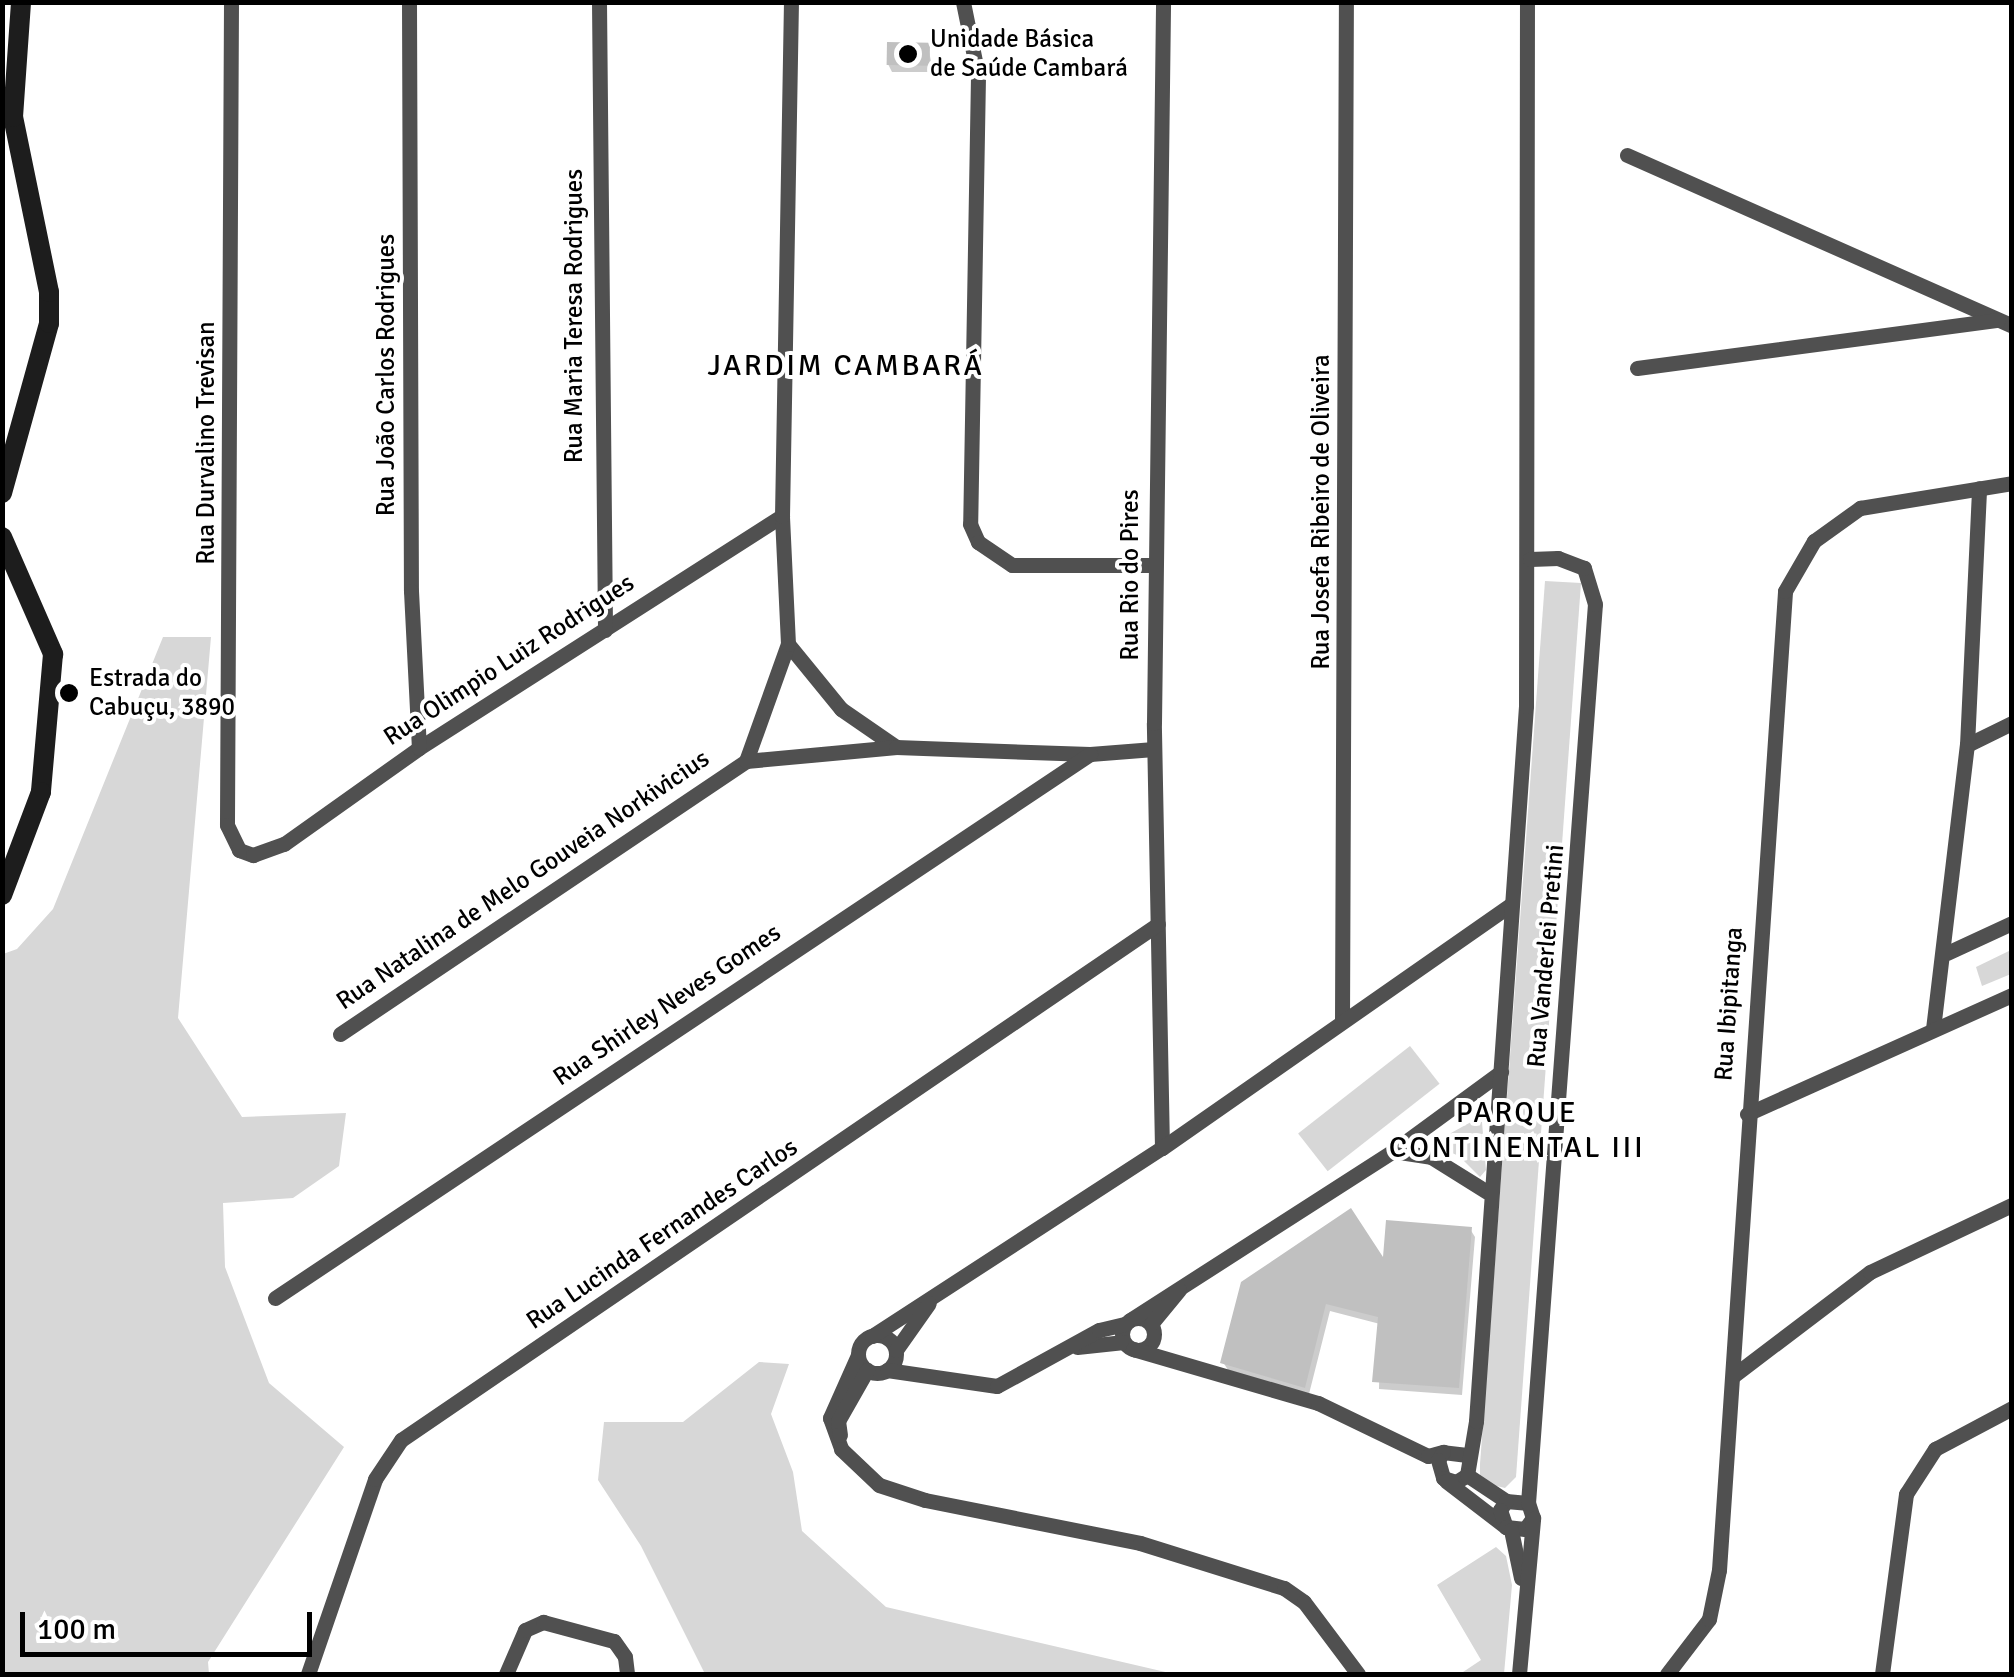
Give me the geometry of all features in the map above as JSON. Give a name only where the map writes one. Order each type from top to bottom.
[{"type":"main road","points":[[2,493],[49,323],[50,292],[13,116],[21,2]]},
{"type":"main road","points":[[2,537],[53,654],[42,792],[2,895]]},
{"type":"street","name":"Rua Durvalino Trevisan","points":[[231,2],[228,825],[240,850],[268,852]]},
{"type":"street","name":"Rua João Carlos Rodrigues","points":[[409,2],[411,592],[419,748]]},
{"type":"street","name":"Rua Maria Teresa Rodrigues","points":[[599,2],[605,630]]},
{"type":"street","name":"Rua Natalina de Melo Gouveia Norkivicius","points":[[340,1034],[746,761],[788,644],[782,516],[791,2]]},
{"type":"street","points":[[964,2],[978,76],[970,524],[978,542],[1012,564],[1155,565]]},
{"type":"street","name":"Rua Rio do Pires","points":[[1162,1148],[1154,749],[1163,2]]},
{"type":"street","name":"Rua Josefa Ribeiro de Oliveira","points":[[1342,1021],[1346,2]]},
{"type":"street","name":"Rua Vanderlei Pretini","points":[[1454,1452],[1476,1406],[1487,1192],[1501,1072],[1530,558],[1526,2]]},
{"type":"street","points":[[1627,155],[2005,323]]},
{"type":"street","points":[[1637,368],[2005,323]]},
{"type":"street","name":"Rua Ibipitanga","points":[[1668,1674],[1695,1644],[1716,1595],[1785,591],[1814,541],[1860,508],[2012,483]]},
{"type":"street","points":[[1933,1028],[1947,953],[1967,745],[1979,488]]},
{"type":"street","name":"Rua Olimpio Luiz Rodrigues","points":[[268,852],[419,748],[782,516]]},
{"type":"street","name":"Rua Vanderlei Pretini","points":[[1520,1505],[1533,1465],[1596,604],[1584,568],[1558,558],[1530,558]]},
{"type":"street","points":[[788,644],[840,709],[896,748]]},
{"type":"street","points":[[1967,745],[2012,724]]},
{"type":"street","points":[[746,761],[896,748],[1090,754],[1154,749]]},
{"type":"street","name":"Rua Shirley Neves Gomes","points":[[274,1298],[1090,754]]},
{"type":"street","points":[[1358,1674],[1304,1602],[1284,1588],[1140,1543],[925,1500],[880,1485],[840,1449],[830,1418],[858,1354],[872,1336],[1162,1148],[1510,905]]},
{"type":"street","points":[[1947,953],[2012,923]]},
{"type":"street","name":"Rua Lucinda Fernandes Carlos","points":[[308,1674],[375,1479],[401,1440],[1158,924]]},
{"type":"street","points":[[1748,1114],[2012,995]]},
{"type":"street","points":[[893,1359],[931,1375],[997,1386],[1127,1322],[1393,1151],[1501,1072]]},
{"type":"street","points":[[1393,1151],[1431,1157],[1487,1192]]},
{"type":"street","points":[[1733,1376],[1870,1272],[2012,1206]]},
{"type":"street","points":[[1068,1348],[1148,1346],[1153,1328],[1182,1287]]},
{"type":"street","points":[[840,1449],[838,1421],[867,1370],[893,1359],[934,1296]]},
{"type":"street","points":[[1127,1322],[1153,1328]]},
{"type":"street","points":[[1127,1322],[1128,1346]]},
{"type":"street","points":[[1153,1328],[1163,1350],[1188,1368]]},
{"type":"street","points":[[872,1336],[889,1340],[893,1359]]},
{"type":"street","points":[[1128,1346],[1188,1368],[1318,1403],[1428,1456],[1454,1452]]},
{"type":"street","points":[[858,1354],[867,1370]]},
{"type":"street","points":[[1882,1674],[1906,1494],[1935,1449],[2012,1408]]},
{"type":"street","points":[[1392,1438],[1508,1529],[1525,1529],[1520,1505],[1467,1475],[1454,1452]]},
{"type":"street","points":[[1440,1474],[1454,1452]]},
{"type":"street","points":[[1440,1474],[1456,1482],[1467,1475]]},
{"type":"street","points":[[1520,1505],[1500,1510],[1523,1587]]},
{"type":"street","points":[[1519,1674],[1523,1587],[1520,1505]]},
{"type":"street","points":[[506,1674],[525,1630],[542,1622],[595,1632],[626,1657],[627,1674]]},
{"type":"shaded area","points":[[1545,581],[1581,583],[1516,1477],[1505,1488],[1480,1482],[1480,1464]]},
{"type":"shaded area","points":[[163,637],[211,637],[178,1018],[242,1117],[346,1113],[339,1166],[293,1198],[223,1203],[225,1267],[269,1383],[344,1447],[208,1662],[209,1674],[5,1674],[3,954],[17,949],[53,909]]},
{"type":"shaded area","points":[[2011,950],[2011,974],[1982,986],[1976,967]]},
{"type":"shaded area","points":[[1410,1046],[1440,1084],[1328,1171],[1298,1133]]},
{"type":"shaded area","points":[[1471,1122],[1482,1122],[1486,1170],[1480,1177],[1459,1156],[1431,1144]]},
{"type":"shaded area","points":[[759,1362],[789,1364],[771,1414],[793,1472],[802,1531],[886,1607],[1174,1674],[705,1674],[641,1546],[598,1480],[604,1422],[683,1422]]},
{"type":"shaded area","points":[[1496,1547],[1506,1556],[1512,1585],[1504,1674],[1460,1674],[1481,1660],[1437,1585]]},
{"type":"building","name":"Unidade Básica de Saúde Cambará","points":[[887,42],[930,43],[930,66],[887,65]]},
{"type":"building","points":[[1351,1208],[1383,1257],[1386,1220],[1472,1227],[1459,1388],[1372,1382],[1378,1317],[1326,1304],[1305,1388],[1220,1363],[1241,1282]]},
{"type":"place","name":"Unidade Básica de Saúde Cambará","points":[[908,54]]},
{"type":"place","name":"Estrada do Cabuçu, 3890","points":[[69,693]]},
{"type":"district","name":"JARDIM CAMBARÁ","points":[[846,366]]},
{"type":"district","name":"PARQUE CONTINENTAL III","points":[[1517,1130]]}]
